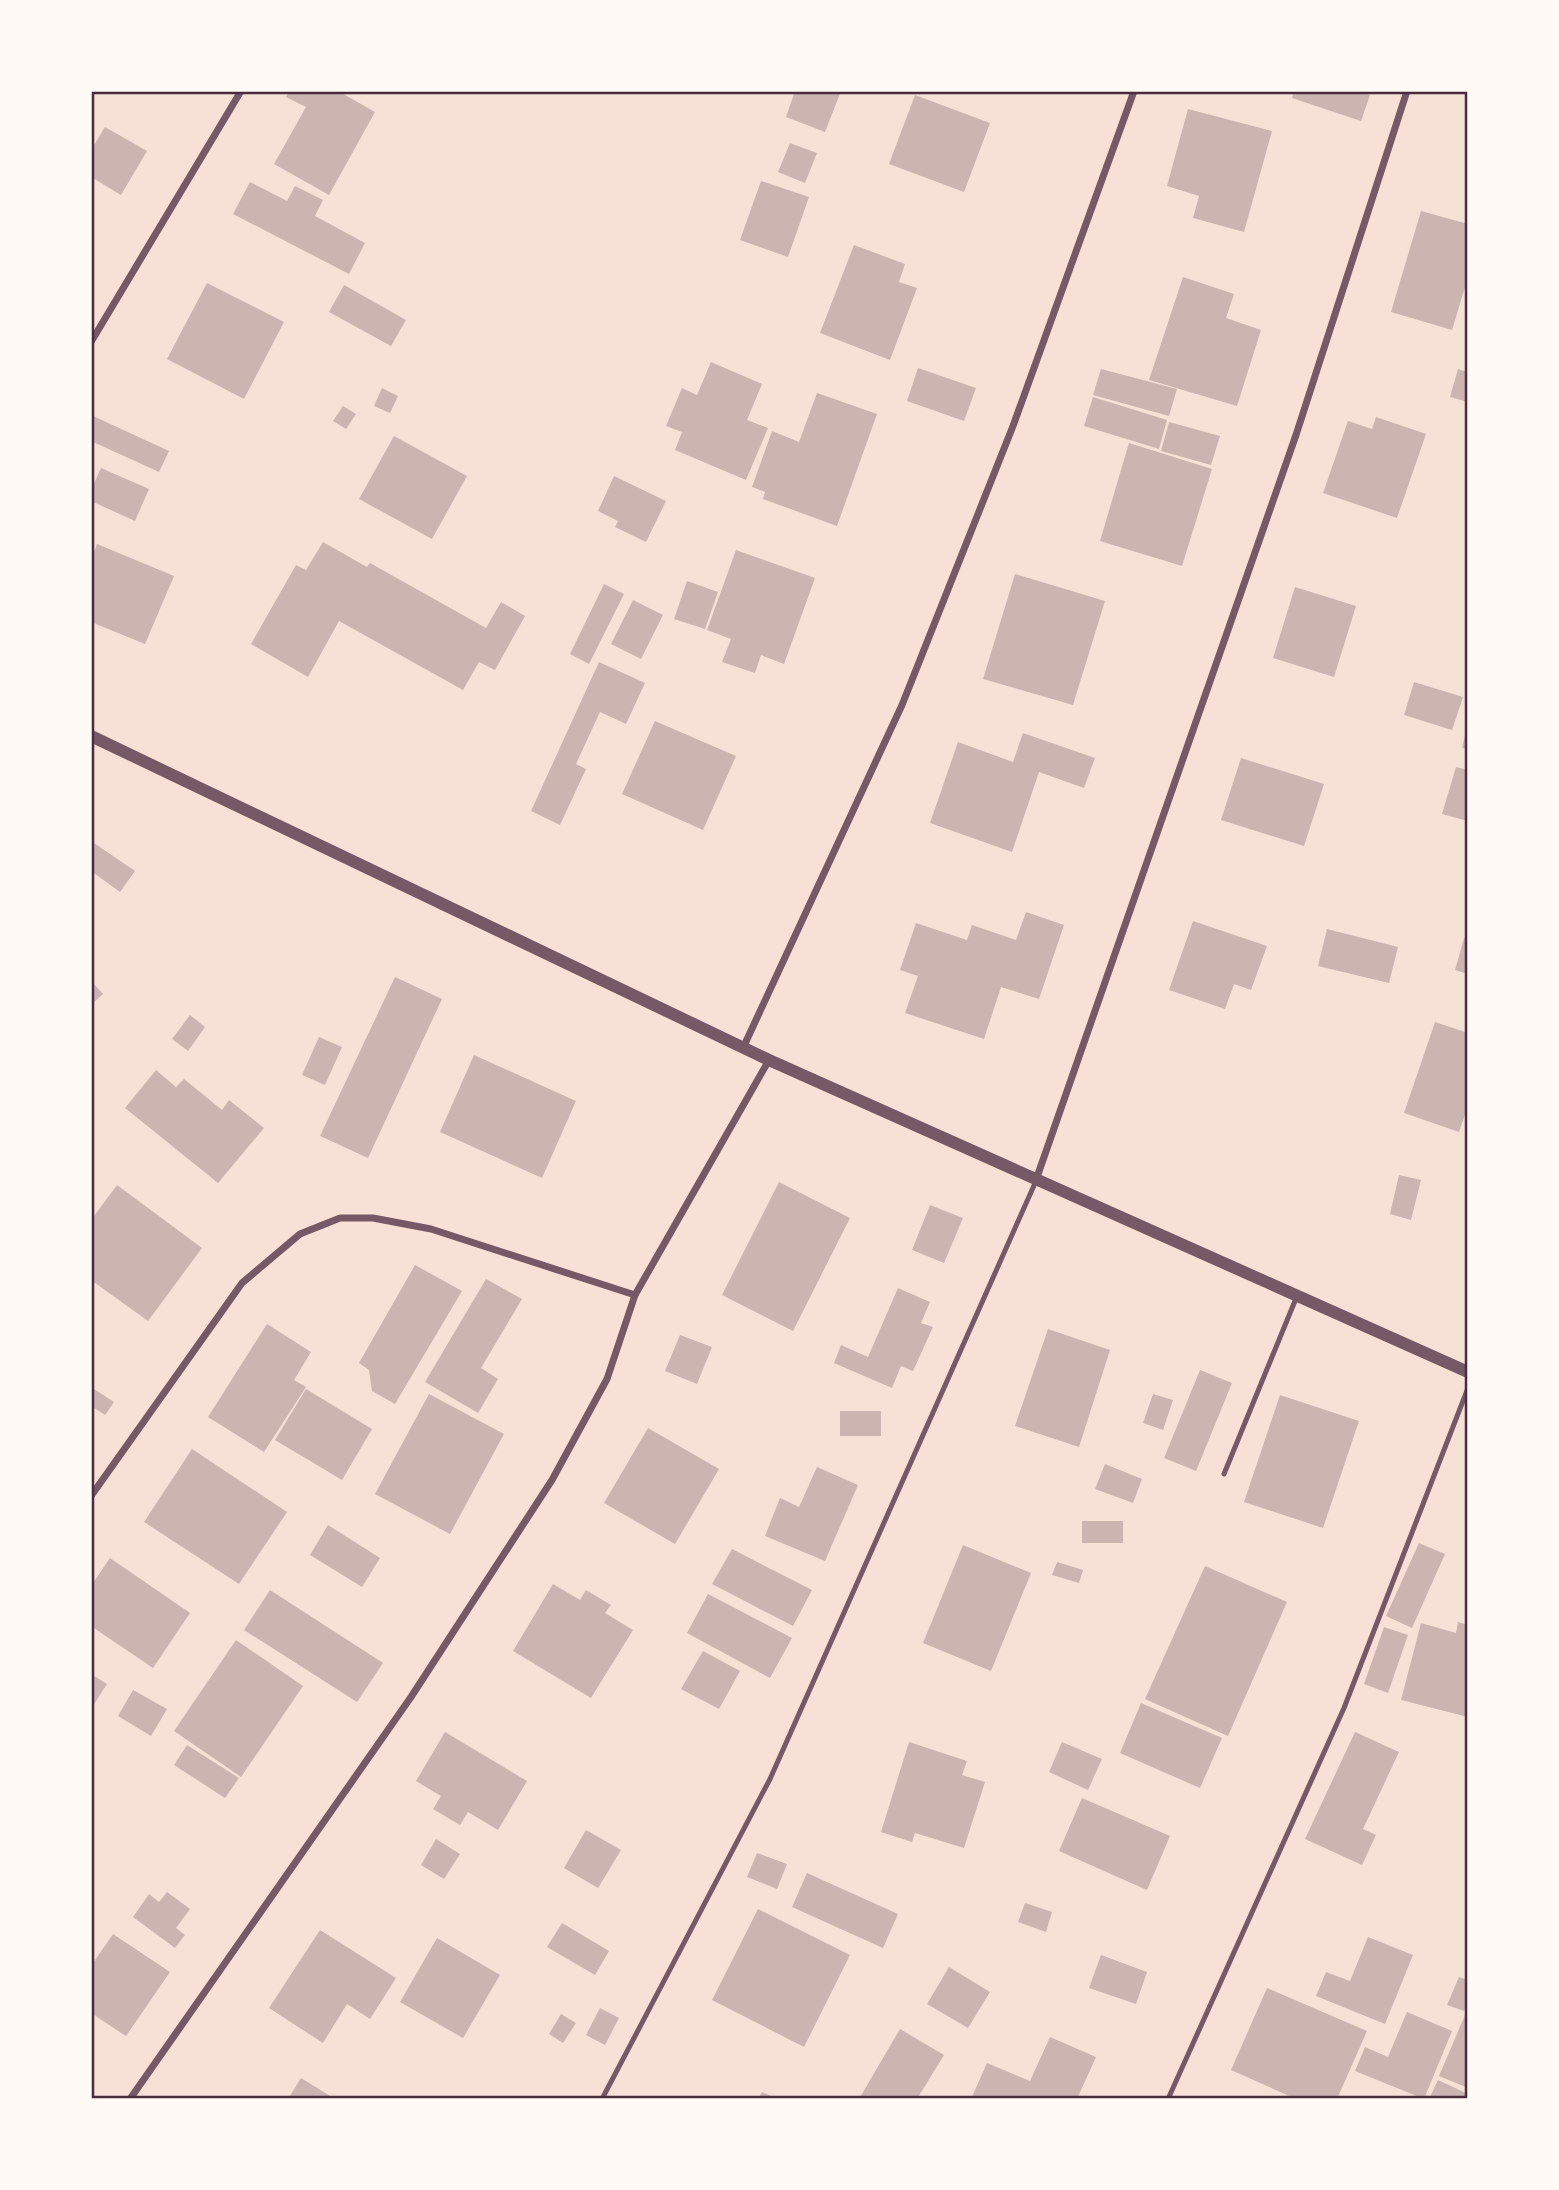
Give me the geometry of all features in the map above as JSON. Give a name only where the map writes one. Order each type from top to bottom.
[{"type":"street","points":[[91,342],[241,91]]},
{"type":"street","points":[[743,1048],[902,705],[1013,426],[1134,91]]},
{"type":"street","points":[[1036,1181],[1296,435],[1407,91]]},
{"type":"street","points":[[91,736],[743,1048],[1468,1372]]},
{"type":"street","points":[[130,2099],[491,1578],[552,1480],[607,1379],[635,1296],[769,1060]]},
{"type":"street","points":[[91,1496],[242,1283],[300,1234],[340,1218],[373,1218],[430,1229],[635,1296]]},
{"type":"lane","points":[[602,2099],[770,1779],[1036,1181]]},
{"type":"lane","points":[[1224,1474],[1297,1296]]},
{"type":"lane","points":[[1168,2099],[1334,1732],[1468,1388]]},
{"type":"building","points":[[289,91],[338,91],[375,112],[329,195],[274,164],[306,107],[286,97]]},
{"type":"building","points":[[795,91],[841,91],[825,132],[786,117]]},
{"type":"building","points":[[1294,91],[1358,91],[1370,95],[1361,121],[1292,98]]},
{"type":"building","points":[[915,95],[990,123],[964,192],[889,164]]},
{"type":"building","points":[[1188,109],[1272,131],[1244,232],[1193,218],[1199,196],[1167,186]]},
{"type":"building","points":[[105,127],[147,151],[121,195],[91,177],[91,150]]},
{"type":"building","points":[[790,143],[817,153],[805,183],[778,172]]},
{"type":"building","points":[[761,181],[809,197],[788,257],[740,240]]},
{"type":"building","points":[[250,182],[287,201],[295,186],[323,200],[315,216],[365,243],[349,274],[233,214]]},
{"type":"building","points":[[1421,211],[1468,224],[1468,277],[1452,330],[1391,312]]},
{"type":"building","points":[[854,245],[905,264],[899,282],[917,288],[890,360],[820,333]]},
{"type":"building","points":[[1183,277],[1234,294],[1226,318],[1261,330],[1237,406],[1149,380]]},
{"type":"building","points":[[207,283],[284,322],[244,399],[167,359]]},
{"type":"building","points":[[344,285],[406,320],[391,346],[329,312]]},
{"type":"building","points":[[711,362],[762,384],[747,420],[768,428],[746,480],[675,450],[682,432],[666,426],[682,388],[697,395]]},
{"type":"building","points":[[918,368],[976,388],[964,421],[907,401]]},
{"type":"building","points":[[1101,369],[1177,389],[1169,416],[1093,395]]},
{"type":"building","points":[[1458,369],[1468,372],[1468,402],[1450,397]]},
{"type":"building","points":[[382,388],[398,396],[390,413],[374,406]]},
{"type":"building","points":[[817,393],[877,414],[837,526],[763,499],[765,492],[752,487],[772,431],[799,442]]},
{"type":"building","points":[[1093,397],[1167,420],[1159,449],[1084,426]]},
{"type":"building","points":[[343,406],[356,414],[346,429],[333,421]]},
{"type":"building","points":[[91,415],[169,451],[159,472],[91,441]]},
{"type":"building","points":[[1376,417],[1426,434],[1397,518],[1323,493],[1348,421],[1372,429]]},
{"type":"building","points":[[1169,422],[1220,436],[1211,465],[1161,451]]},
{"type":"building","points":[[394,436],[467,476],[432,539],[359,499]]},
{"type":"building","points":[[1129,443],[1212,469],[1182,566],[1100,541]]},
{"type":"building","points":[[101,468],[149,489],[135,521],[91,501],[91,490]]},
{"type":"building","points":[[614,476],[666,501],[646,542],[615,527],[618,521],[598,511]]},
{"type":"building","points":[[323,542],[367,567],[370,563],[486,628],[501,602],[525,616],[495,670],[479,662],[463,690],[339,621],[308,677],[251,644],[296,565],[306,570]]},
{"type":"building","points":[[97,544],[174,576],[145,644],[91,622],[91,560]]},
{"type":"building","points":[[736,550],[815,578],[784,664],[761,655],[755,673],[722,662],[731,639],[707,630]]},
{"type":"building","points":[[1015,574],[1105,601],[1073,705],[983,679]]},
{"type":"building","points":[[687,581],[718,592],[705,629],[674,619]]},
{"type":"building","points":[[604,584],[624,594],[589,664],[570,654]]},
{"type":"building","points":[[1295,587],[1356,606],[1334,677],[1273,658]]},
{"type":"building","points":[[633,600],[663,615],[641,659],[611,644]]},
{"type":"building","points":[[599,662],[645,683],[626,724],[600,712],[576,764],[586,769],[560,825],[531,811]]},
{"type":"building","points":[[1414,682],[1463,697],[1452,730],[1404,715]]},
{"type":"building","points":[[655,721],[736,756],[703,830],[622,794]]},
{"type":"building","points":[[1468,726],[1468,749],[1462,748]]},
{"type":"building","points":[[1023,733],[1095,758],[1084,788],[1039,772],[1012,852],[930,823],[958,742],[1013,762]]},
{"type":"building","points":[[1241,758],[1324,784],[1304,846],[1221,820]]},
{"type":"building","points":[[1456,767],[1468,770],[1468,821],[1442,814]]},
{"type":"building","points":[[91,841],[135,871],[120,892],[91,871]]},
{"type":"building","points":[[1026,912],[1064,925],[1039,999],[1001,987],[984,1039],[905,1013],[918,976],[900,970],[916,923],[967,940],[972,925],[1016,940]]},
{"type":"building","points":[[1193,921],[1267,946],[1251,990],[1234,984],[1225,1009],[1169,990]]},
{"type":"building","points":[[1327,929],[1398,947],[1389,983],[1318,966]]},
{"type":"building","points":[[1464,938],[1468,939],[1468,974],[1455,970]]},
{"type":"building","points":[[395,977],[442,999],[368,1158],[320,1136]]},
{"type":"building","points":[[91,981],[103,994],[91,1005]]},
{"type":"building","points":[[190,1015],[205,1027],[188,1051],[172,1039]]},
{"type":"building","points":[[1435,1022],[1468,1033],[1468,1062],[1465,1072],[1468,1073],[1468,1106],[1459,1132],[1404,1113]]},
{"type":"building","points":[[319,1037],[342,1047],[325,1085],[302,1075]]},
{"type":"building","points":[[474,1055],[576,1101],[542,1178],[440,1132]]},
{"type":"building","points":[[156,1070],[176,1087],[184,1079],[222,1110],[229,1100],[264,1128],[218,1183],[125,1108]]},
{"type":"building","points":[[1399,1175],[1421,1180],[1411,1220],[1390,1214]]},
{"type":"building","points":[[779,1182],[850,1218],[793,1331],[722,1295]]},
{"type":"building","points":[[117,1185],[202,1248],[148,1321],[91,1280],[91,1220]]},
{"type":"building","points":[[930,1205],[963,1218],[944,1263],[912,1250]]},
{"type":"building","points":[[415,1265],[462,1291],[395,1404],[372,1391],[369,1370],[359,1363]]},
{"type":"building","points":[[486,1279],[522,1299],[481,1368],[498,1379],[478,1413],[425,1382]]},
{"type":"building","points":[[898,1288],[930,1302],[921,1323],[933,1327],[913,1371],[901,1366],[892,1388],[834,1363],[841,1345],[868,1357]]},
{"type":"building","points":[[267,1324],[311,1352],[294,1380],[306,1387],[264,1452],[208,1417]]},
{"type":"building","points":[[1048,1329],[1110,1350],[1079,1447],[1015,1426]]},
{"type":"building","points":[[680,1335],[712,1347],[697,1384],[665,1371]]},
{"type":"building","points":[[1200,1370],[1232,1383],[1196,1471],[1164,1458]]},
{"type":"building","points":[[91,1387],[114,1402],[105,1415],[91,1406]]},
{"type":"building","points":[[306,1389],[372,1429],[342,1480],[275,1440]]},
{"type":"building","points":[[429,1394],[504,1434],[450,1534],[375,1494]]},
{"type":"building","points":[[1153,1394],[1173,1400],[1163,1430],[1143,1423]]},
{"type":"building","points":[[1280,1395],[1359,1421],[1323,1528],[1244,1502]]},
{"type":"building","points":[[840,1411],[881,1411],[881,1436],[840,1436]]},
{"type":"building","points":[[648,1428],[719,1469],[675,1544],[604,1503]]},
{"type":"building","points":[[192,1449],[287,1512],[239,1584],[144,1522]]},
{"type":"building","points":[[1105,1464],[1142,1479],[1133,1503],[1095,1489]]},
{"type":"building","points":[[817,1467],[858,1485],[825,1561],[765,1536],[780,1498],[799,1507]]},
{"type":"building","points":[[1082,1521],[1123,1521],[1123,1543],[1082,1543]]},
{"type":"building","points":[[328,1525],[380,1558],[362,1587],[310,1555]]},
{"type":"building","points":[[1419,1543],[1445,1554],[1412,1628],[1386,1616]]},
{"type":"building","points":[[963,1545],[1031,1573],[991,1671],[923,1643]]},
{"type":"building","points":[[732,1549],[812,1590],[793,1626],[712,1584]]},
{"type":"building","points":[[110,1558],[190,1613],[153,1668],[91,1626],[91,1586]]},
{"type":"building","points":[[1057,1562],[1083,1570],[1079,1583],[1052,1575]]},
{"type":"building","points":[[1205,1566],[1287,1602],[1228,1736],[1145,1699]]},
{"type":"building","points":[[553,1584],[580,1600],[586,1590],[611,1605],[605,1613],[633,1630],[591,1698],[513,1651]]},
{"type":"building","points":[[270,1590],[383,1663],[357,1702],[244,1630]]},
{"type":"building","points":[[708,1594],[792,1638],[770,1678],[687,1633]]},
{"type":"building","points":[[1458,1622],[1468,1625],[1468,1717],[1401,1700],[1421,1623],[1456,1633]]},
{"type":"building","points":[[1384,1627],[1408,1635],[1388,1693],[1364,1684]]},
{"type":"building","points":[[236,1640],[303,1686],[241,1777],[174,1731]]},
{"type":"building","points":[[703,1651],[740,1671],[719,1709],[681,1689]]},
{"type":"building","points":[[91,1674],[107,1684],[91,1709]]},
{"type":"building","points":[[133,1690],[167,1709],[151,1736],[118,1716]]},
{"type":"building","points":[[1141,1703],[1222,1738],[1200,1788],[1120,1753]]},
{"type":"building","points":[[445,1732],[527,1781],[498,1830],[468,1812],[460,1825],[433,1809],[441,1796],[416,1781]]},
{"type":"building","points":[[1355,1732],[1399,1752],[1363,1829],[1376,1835],[1362,1865],[1305,1839]]},
{"type":"building","points":[[909,1742],[967,1761],[962,1775],[985,1782],[964,1848],[915,1833],[912,1842],[881,1832]]},
{"type":"building","points":[[1062,1742],[1102,1759],[1088,1790],[1049,1772]]},
{"type":"building","points":[[187,1745],[239,1778],[225,1798],[174,1765]]},
{"type":"building","points":[[1082,1798],[1170,1836],[1147,1890],[1059,1851]]},
{"type":"building","points":[[586,1830],[621,1850],[598,1888],[564,1868]]},
{"type":"building","points":[[436,1839],[460,1854],[444,1879],[421,1865]]},
{"type":"building","points":[[757,1853],[787,1864],[777,1889],[747,1877]]},
{"type":"building","points":[[807,1873],[898,1914],[883,1948],[792,1907]]},
{"type":"building","points":[[167,1892],[190,1909],[176,1928],[185,1935],[175,1948],[133,1917],[149,1894],[159,1902]]},
{"type":"building","points":[[1025,1903],[1052,1912],[1046,1932],[1018,1922]]},
{"type":"building","points":[[758,1909],[850,1955],[804,2047],[712,2000]]},
{"type":"building","points":[[562,1923],[609,1951],[595,1975],[547,1947]]},
{"type":"building","points":[[320,1930],[396,1978],[370,2019],[347,2004],[323,2043],[269,2008]]},
{"type":"building","points":[[113,1934],[170,1972],[126,2036],[91,2013],[91,1966]]},
{"type":"building","points":[[1368,1937],[1413,1955],[1385,2024],[1316,1996],[1326,1972],[1350,1981]]},
{"type":"building","points":[[437,1938],[500,1975],[463,2038],[400,2002]]},
{"type":"building","points":[[1101,1955],[1147,1972],[1136,2004],[1089,1988]]},
{"type":"building","points":[[949,1967],[990,1992],[968,2028],[927,2004]]},
{"type":"building","points":[[1459,1977],[1468,1980],[1468,2002],[1464,2011],[1447,2005]]},
{"type":"building","points":[[1267,1988],[1367,2031],[1337,2099],[1296,2099],[1231,2070]]},
{"type":"building","points":[[600,2008],[619,2018],[605,2045],[586,2035]]},
{"type":"building","points":[[1468,2008],[1468,2088],[1439,2076]]},
{"type":"building","points":[[1407,2012],[1452,2031],[1424,2099],[1355,2071],[1365,2047],[1388,2057]]},
{"type":"building","points":[[561,2014],[576,2023],[563,2043],[549,2034]]},
{"type":"building","points":[[900,2029],[944,2055],[917,2099],[859,2099]]},
{"type":"building","points":[[1050,2037],[1096,2057],[1077,2099],[971,2099],[987,2063],[1030,2081]]},
{"type":"building","points":[[301,2078],[335,2099],[288,2099]]},
{"type":"building","points":[[1438,2080],[1468,2094],[1468,2099],[1429,2099]]},
{"type":"building","points":[[762,2092],[778,2099],[758,2099]]}]
